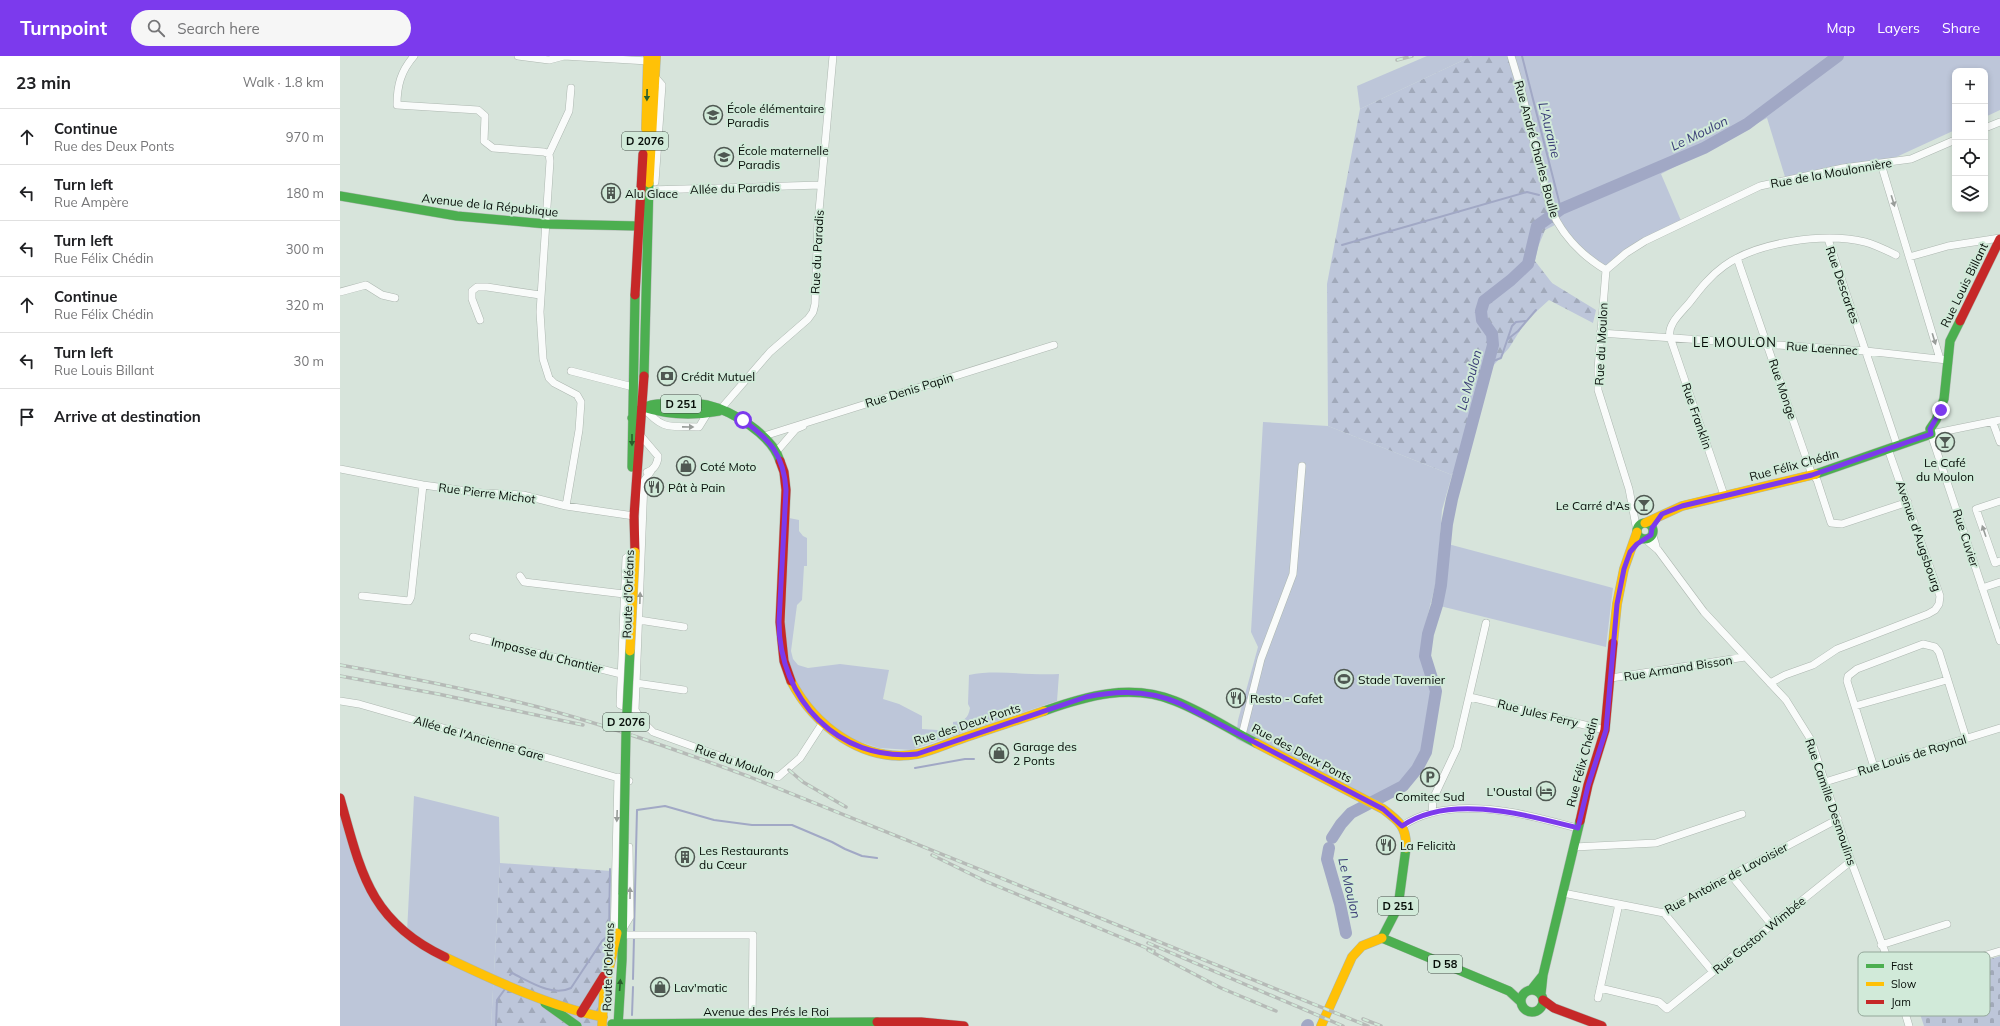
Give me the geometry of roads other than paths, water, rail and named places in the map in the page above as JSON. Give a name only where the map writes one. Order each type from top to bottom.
[{"type":"main road","name":"Route d'Orléans","points":[[634,511],[643,407],[648,222],[652,190],[656,78],[651,58]]},
{"type":"main road","name":"Route d'Orléans","points":[[614,1025],[619,1002],[626,732],[635,552],[632,474],[632,418],[635,298],[638,226],[651,58]]},
{"type":"main road","name":"Avenue de la République","points":[[340,196],[457,216],[546,224],[638,226]]},
{"type":"main road","points":[[638,226],[648,222]]},
{"type":"main road","name":"Route d'Orléans","points":[[638,226],[643,235],[642,270],[646,320]]},
{"type":"main road","name":"Rue Louis Billant","points":[[1931,434],[1930,429],[1936,420],[1944,399],[1944,360],[1950,341],[1956,326],[2000,239]]},
{"type":"main road","name":"Route d'Orléans","points":[[635,298],[641,331],[639,391],[643,407]]},
{"type":"main road","name":"Rue des Deux Ponts","points":[[643,407],[658,403],[707,405],[743,420],[761,434],[777,452],[784,472],[786,490],[779,622],[780,648],[787,674],[796,693],[822,724],[847,742],[873,752],[890,755],[917,754],[1086,697],[1122,692],[1147,694],[1176,701],[1242,735],[1383,809],[1402,826]]},
{"type":"main road","points":[[632,418],[643,407]]},
{"type":"main road","name":"Rue des Deux Ponts","points":[[643,407],[658,412],[707,414],[719,411]]},
{"type":"main road","name":"Rue Félix Chédin","points":[[1541,1001],[1543,975],[1588,786],[1606,730],[1617,604],[1621,583],[1630,552],[1644,531],[1662,514],[1682,506],[1812,475],[1931,434]]},
{"type":"main road","points":[[340,798],[363,875],[371,893],[392,920],[420,944],[437,954],[538,997],[614,1025]]},
{"type":"main road","name":"D 251","points":[[1382,938],[1396,914],[1400,900],[1407,844],[1406,834],[1402,826]]},
{"type":"main road","name":"Route d'Orléans","points":[[603,1021],[608,970],[614,951],[622,908]]},
{"type":"main road","points":[[1321,1026],[1352,957],[1362,946],[1382,938]]},
{"type":"main road","name":"D 58","points":[[1382,938],[1509,991],[1521,1002]]},
{"type":"main road","name":"D 2076","points":[[614,951],[608,1005],[614,1025]]},
{"type":"main road","name":"D 2076","points":[[581,1013],[590,1001],[608,970]]},
{"type":"main road","name":"Rue Félix Chédin","points":[[1521,1002],[1528,991],[1543,975]]},
{"type":"main road","name":"D 58","points":[[1509,991],[1528,991]]},
{"type":"main road","points":[[1528,991],[1541,1001],[1554,1008],[1602,1026]]},
{"type":"main road","points":[[538,997],[577,1026]]},
{"type":"main road","points":[[1521,1002],[1527,1011],[1535,1012],[1541,1001]]},
{"type":"main road","name":"Avenue des Prés le Roi","points":[[614,1025],[752,1023],[921,1024],[964,1026]]},
{"type":"street","points":[[414,56],[401,75],[397,87],[397,105],[478,110],[485,116],[484,141],[493,148],[544,152],[549,154]]},
{"type":"street","points":[[518,56],[549,60],[564,56],[651,58]]},
{"type":"street","name":"Rue du Paradis","points":[[719,411],[770,352],[808,319],[813,312],[815,304],[821,185],[833,56]]},
{"type":"street","name":"Rue André Charles Boulle","points":[[1511,56],[1522,89],[1550,207],[1557,224],[1564,235],[1606,270]]},
{"type":"street","points":[[566,506],[581,402],[577,395],[554,383],[546,368],[540,327],[540,295],[546,224],[550,161],[549,154],[569,111],[570,88]]},
{"type":"street","points":[[1988,127],[2000,122]]},
{"type":"street","name":"Rue de la Moulonnière","points":[[1606,270],[1626,253],[1645,241],[1760,186],[1843,168],[1911,159],[1952,141]]},
{"type":"street","points":[[1881,164],[1909,257],[1944,360]]},
{"type":"street","name":"Allée du Paradis","points":[[652,190],[821,185]]},
{"type":"street","points":[[1670,337],[1671,326],[1712,275],[1737,258],[1766,246],[1828,239],[1866,242],[1896,255]]},
{"type":"street","name":"Rue Descartes","points":[[1828,239],[1897,445]]},
{"type":"street","points":[[1909,257],[1948,246],[2000,239]]},
{"type":"street","name":"Rue Monge","points":[[1737,258],[1812,475],[1816,480],[1831,523],[1842,524],[1908,502]]},
{"type":"street","name":"Rue du Moulon","points":[[1606,270],[1600,333],[1598,390],[1629,489],[1634,510],[1644,531]]},
{"type":"street","points":[[340,292],[366,285],[382,295],[395,298]]},
{"type":"street","points":[[480,320],[472,299],[472,291],[477,287],[487,287],[540,295]]},
{"type":"street","name":"Rue Laennec","points":[[1600,333],[1866,351],[1944,360]]},
{"type":"street","name":"Rue Franklin","points":[[1670,337],[1724,495]]},
{"type":"street","name":"Rue Denis Papin","points":[[761,434],[814,420],[1054,345]]},
{"type":"street","points":[[571,371],[633,387]]},
{"type":"street","points":[[643,407],[653,420],[663,426],[699,427],[707,414]]},
{"type":"street","points":[[777,452],[796,429],[814,420]]},
{"type":"street","points":[[1931,434],[1997,421],[2000,442]]},
{"type":"street","name":"Rue Cuvier","points":[[1931,434],[2000,641]]},
{"type":"street","name":"Route d'Orléans","points":[[635,552],[626,558],[620,705],[635,710],[644,481],[658,463],[658,456],[641,436]]},
{"type":"street","name":"Avenue d'Augsbourg","points":[[1770,683],[1780,677],[1813,665],[1837,649],[1936,610],[1939,604],[1940,596],[1888,449]]},
{"type":"street","points":[[1242,735],[1261,659],[1294,574],[1302,466]]},
{"type":"street","name":"Rue Pierre Michot","points":[[340,469],[423,485],[482,493],[523,495],[566,506],[634,511]]},
{"type":"street","points":[[638,473],[651,471]]},
{"type":"street","points":[[362,596],[409,601],[411,597],[423,485]]},
{"type":"street","points":[[2000,501],[1976,509],[1995,562],[2000,561]]},
{"type":"street","name":"Rue Camille Desmoulins","points":[[1644,531],[1689,593],[1793,710],[1811,740],[1851,861],[1884,952]]},
{"type":"street","points":[[520,576],[524,582],[624,594]]},
{"type":"street","points":[[1982,588],[2000,582]]},
{"type":"street","points":[[639,620],[684,628]]},
{"type":"street","points":[[1432,813],[1433,799],[1457,748],[1486,623]]},
{"type":"street","name":"Impasse du Chantier","points":[[474,637],[621,674]]},
{"type":"street","points":[[1874,767],[1847,681],[1851,672],[1923,644],[1935,647],[1939,652],[1966,738]]},
{"type":"street","name":"Rue Armand Bisson","points":[[1611,678],[1745,657]]},
{"type":"street","points":[[1854,706],[1948,680]]},
{"type":"street","points":[[636,683],[684,690]]},
{"type":"street","name":"Rue Jules Ferry","points":[[1470,696],[1606,730]]},
{"type":"street","name":"Allée de l'Ancienne Gare","points":[[340,701],[359,704],[618,777]]},
{"type":"street","name":"Rue du Moulon","points":[[635,710],[648,728],[653,732],[778,777],[800,758],[822,724]]},
{"type":"street","name":"Rue Louis de Raynal","points":[[1824,782],[2000,728]]},
{"type":"street","points":[[614,951],[618,777],[628,780],[630,917],[622,932],[753,935],[752,1023]]},
{"type":"street","points":[[1402,826],[1410,821],[1432,813],[1480,808],[1578,828]]},
{"type":"street","points":[[1574,847],[1656,843],[1742,814]]},
{"type":"street","name":"Rue Antoine de Lavoisier","points":[[1563,893],[1664,913],[1668,909],[1731,875],[1838,820]]},
{"type":"street","name":"Rue Gaston Wimbée","points":[[1600,988],[1659,1002],[1667,1009],[1851,861]]},
{"type":"street","points":[[1731,875],[1771,924]]},
{"type":"street","points":[[1598,998],[1619,904]]},
{"type":"street","points":[[1664,913],[1713,972]]},
{"type":"street","points":[[1881,945],[1947,924]]},
{"type":"street","points":[[1990,954],[2000,951]]},
{"type":"street","name":"Rue Camille Desmoulins","points":[[1906,1016],[1909,1026]]},
{"type":"waterway","name":"L'Auraine","points":[[1522,56],[1561,209]]},
{"type":"waterway","name":"Le Moulon","points":[[1332,838],[1341,824],[1351,813],[1403,786],[1417,769],[1426,752],[1436,691],[1425,656],[1428,634],[1437,605],[1441,585],[1447,524],[1452,499],[1493,345],[1492,334],[1482,320],[1481,311],[1484,301],[1511,280],[1528,264],[1537,226],[1561,209],[1704,148],[1747,124],[1838,56]]},
{"type":"waterway","points":[[1342,245],[1527,192],[1539,195]]},
{"type":"waterway","points":[[1508,339],[1518,331],[1536,310]]},
{"type":"waterway","points":[[1488,363],[1501,358],[1512,326],[1516,322],[1526,321]]},
{"type":"waterway","points":[[915,768],[965,759],[974,759]]},
{"type":"waterway","points":[[634,933],[637,810],[665,806],[714,820],[752,825],[792,825],[862,856],[877,858]]},
{"type":"waterway","name":"Le Moulon","points":[[1329,848],[1327,859],[1340,904],[1346,933]]},
{"type":"waterway","points":[[510,975],[512,973],[533,984],[556,991],[571,988],[602,941],[609,935],[610,869]]},
{"type":"waterway","points":[[633,979],[634,937]]},
{"type":"waterway","points":[[632,1015],[633,987]]},
{"type":"waterway","points":[[496,1026],[497,1000],[505,989]]},
{"type":"railway","points":[[1397,60],[1412,56]]},
{"type":"railway","points":[[340,665],[439,684],[538,707],[592,722],[671,748],[750,777],[1368,1026]]},
{"type":"railway","points":[[340,676],[438,694],[583,725]]},
{"type":"railway","points":[[789,770],[803,782],[846,807]]},
{"type":"railway","points":[[932,855],[985,881],[1154,951]]},
{"type":"railway","points":[[1148,943],[1343,1026]]},
{"type":"railway","points":[[1148,950],[1221,988],[1276,1011]]},
{"type":"railway","points":[[1363,1019],[1381,1026]]},
{"type":"place","name":"École élémentaire Paradis","points":[[713,115]]},
{"type":"place","name":"École maternelle Paradis","points":[[724,157]]},
{"type":"place","name":"Alu Glace","points":[[611,193]]},
{"type":"place","name":"Crédit Mutuel","points":[[667,376]]},
{"type":"place","name":"Le Café du Moulon","points":[[1945,442]]},
{"type":"place","name":"Coté Moto","points":[[686,466]]},
{"type":"place","name":"Pât à Pain","points":[[654,487]]},
{"type":"place","name":"Le Carré d'As","points":[[1644,505]]},
{"type":"place","name":"Stade Tavernier","points":[[1344,679]]},
{"type":"place","name":"Resto - Cafet","points":[[1236,698]]},
{"type":"place","name":"Garage des 2 Ponts","points":[[999,753]]},
{"type":"place","name":"Comitec Sud","points":[[1430,777]]},
{"type":"place","name":"L'Oustal","points":[[1546,791]]},
{"type":"place","name":"La Felicità","points":[[1386,845]]},
{"type":"place","name":"Les Restaurants du Cœur","points":[[685,857]]},
{"type":"place","name":"Lav'matic","points":[[660,987]]},
{"type":"district","name":"LE MOULON","points":[[1735,342]]}]
